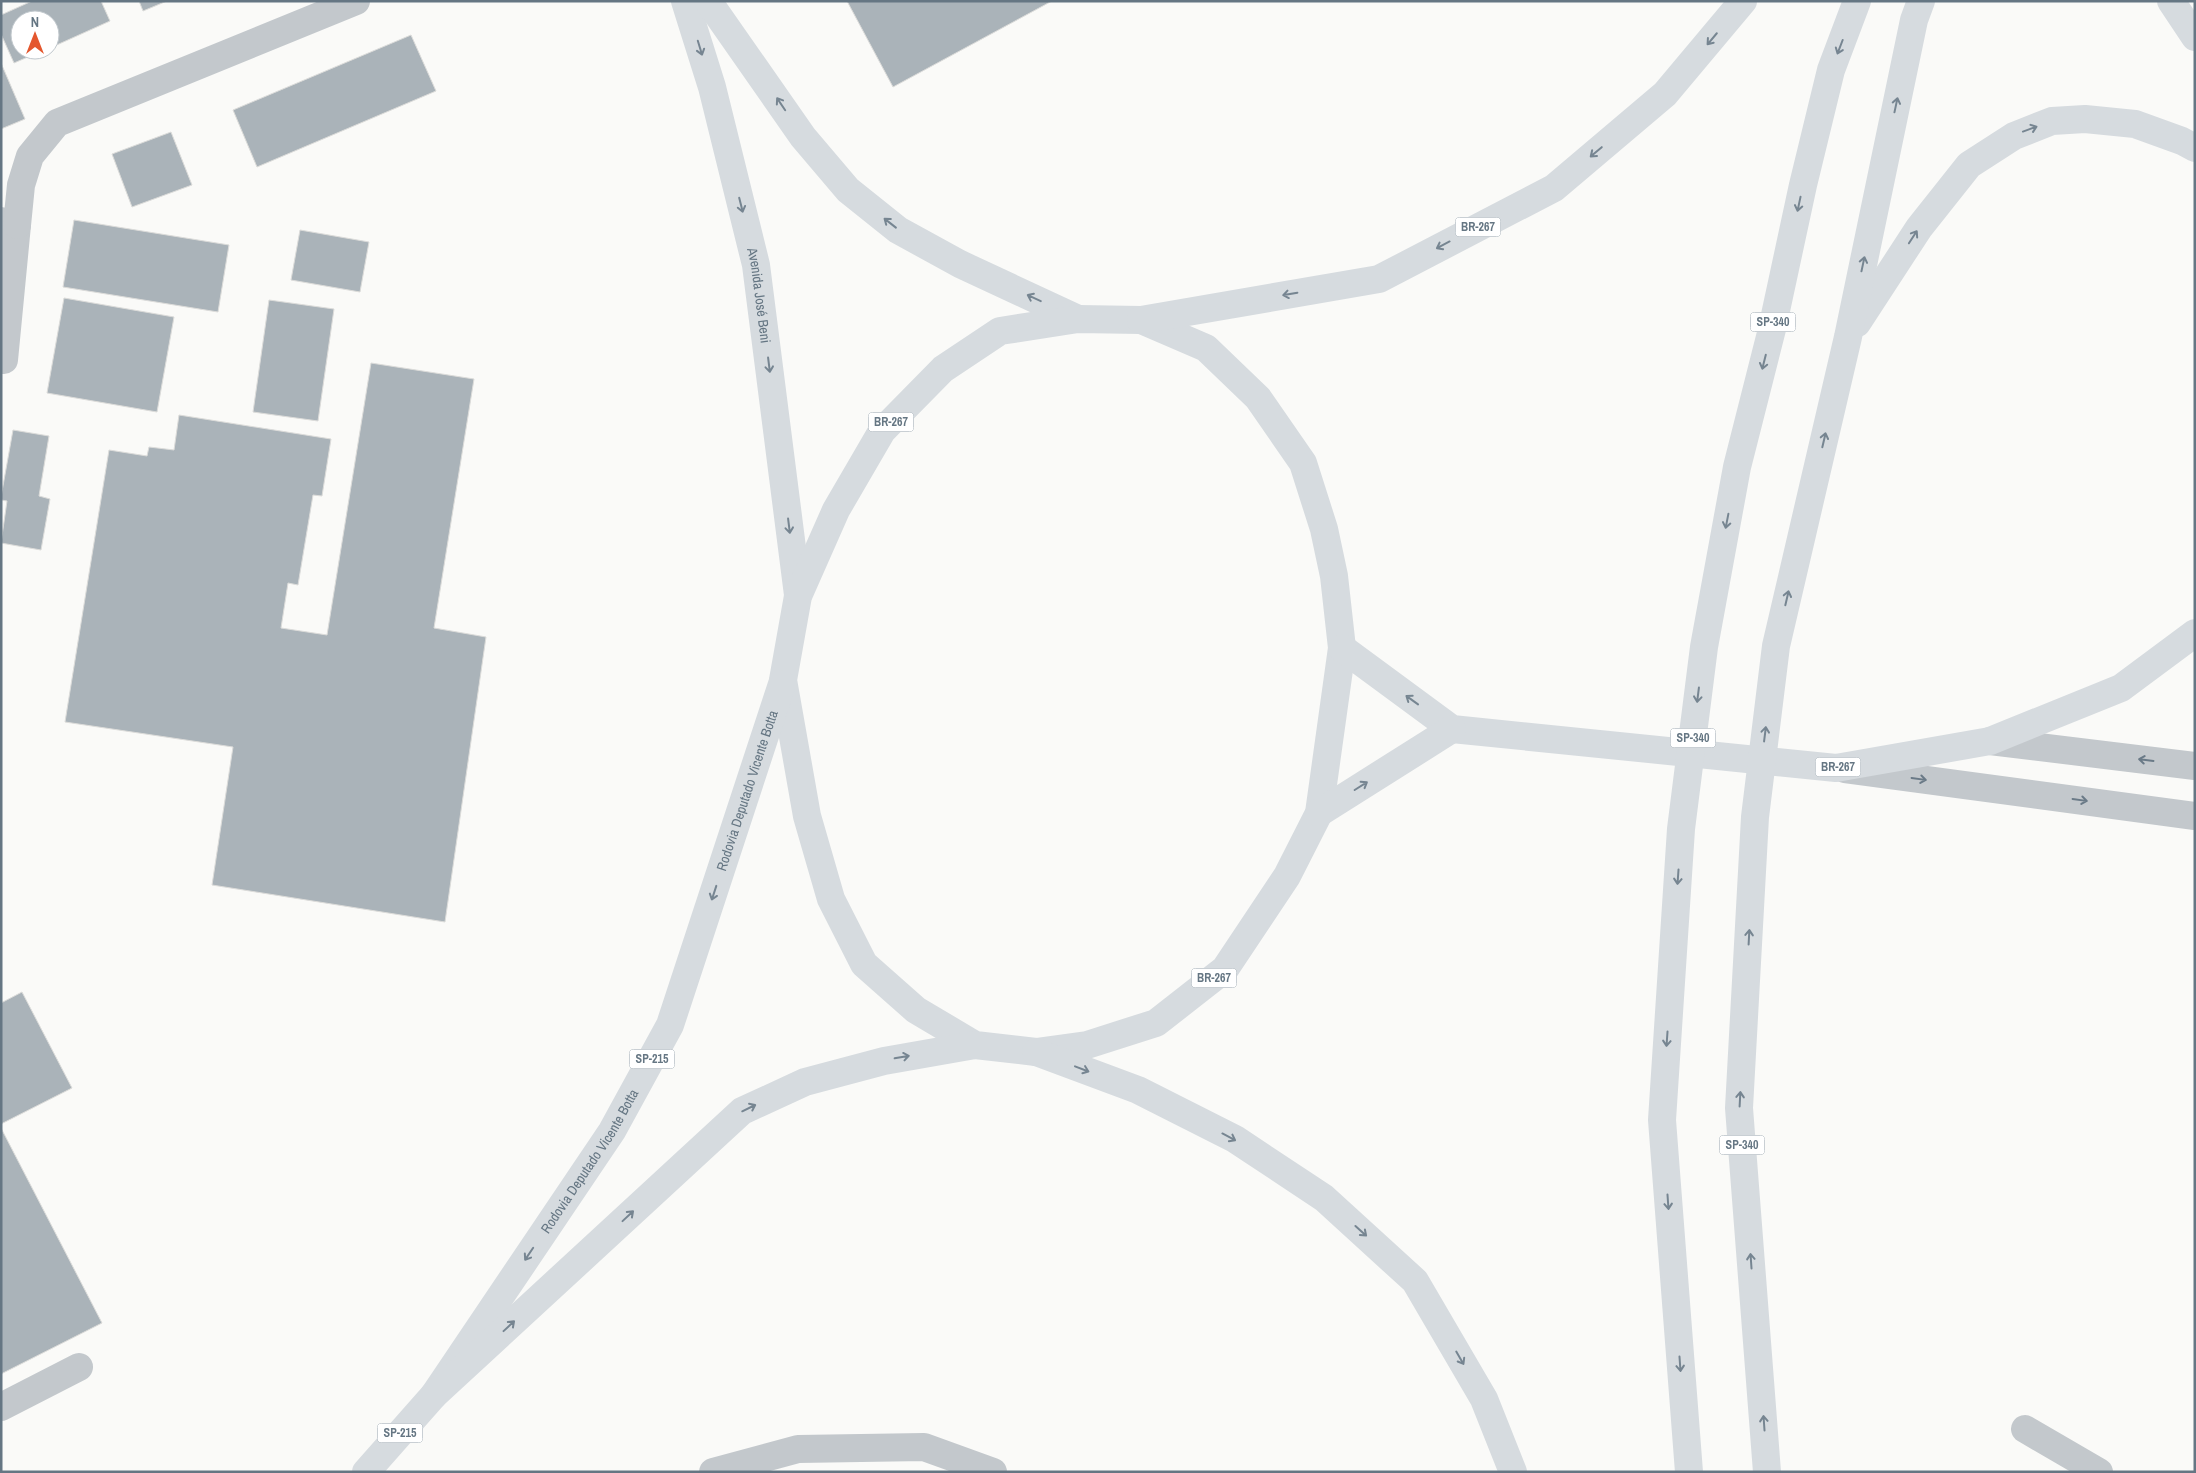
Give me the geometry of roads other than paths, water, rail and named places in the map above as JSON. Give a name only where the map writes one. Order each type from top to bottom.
[{"type":"main road","name":"Avenida José Beni","points":[[685,1],[712,87],[756,265],[798,596]]},
{"type":"main road","points":[[708,1],[803,137],[848,190],[898,230],[960,264],[1078,319]]},
{"type":"main road","name":"BR-267","points":[[783,680],[798,596],[836,510],[882,431],[943,369],[1000,331],[1078,319],[1141,320],[1379,279],[1554,188],[1666,94],[1743,1]]},
{"type":"main road","name":"SP-340","points":[[1689,1472],[1662,1120],[1681,829],[1704,647],[1737,466],[1772,328],[1803,185],[1831,70],[1857,1]]},
{"type":"main road","name":"SP-340","points":[[1767,1472],[1739,1108],[1755,817],[1776,646],[1848,337],[1914,20],[1921,1]]},
{"type":"main road","points":[[2171,1],[2195,37]]},
{"type":"main road","points":[[1848,337],[1919,228],[1969,165],[2014,136],[2052,121],[2085,119],[2135,124],[2195,148]]},
{"type":"main road","points":[[1141,320],[1206,348],[1258,398],[1303,463],[1324,529],[1334,576],[1342,648],[1319,812]]},
{"type":"main road","name":"BR-267","points":[[1452,729],[1836,768],[1990,741],[2121,688],[2195,633]]},
{"type":"main road","points":[[1319,812],[1452,729],[1342,648]]},
{"type":"main road","points":[[783,680],[806,816],[831,899],[864,964],[916,1010],[975,1045],[1036,1052],[1138,1090],[1226,1135],[1324,1198],[1415,1281],[1484,1399],[1513,1472]]},
{"type":"main road","name":"Rodovia Deputado Vicente Botta","points":[[434,1395],[612,1131],[670,1025],[783,680]]},
{"type":"main road","name":"BR-267","points":[[1036,1052],[1087,1045],[1156,1023],[1225,969],[1286,876],[1319,812]]},
{"type":"main road","name":"Rodovia Deputado Vicente Botta","points":[[366,1472],[434,1395],[742,1111],[805,1082],[884,1060],[975,1045]]},
{"type":"street","points":[[1,359],[4,360],[9,223],[30,156],[57,123],[356,1]]},
{"type":"street","points":[[1990,741],[2195,766]]},
{"type":"street","points":[[1836,768],[2195,816]]},
{"type":"street","points":[[1,1407],[79,1367]]},
{"type":"street","points":[[2025,1429],[2099,1472]]},
{"type":"street","points":[[721,1470],[798,1449],[924,1447],[993,1472]]}]
